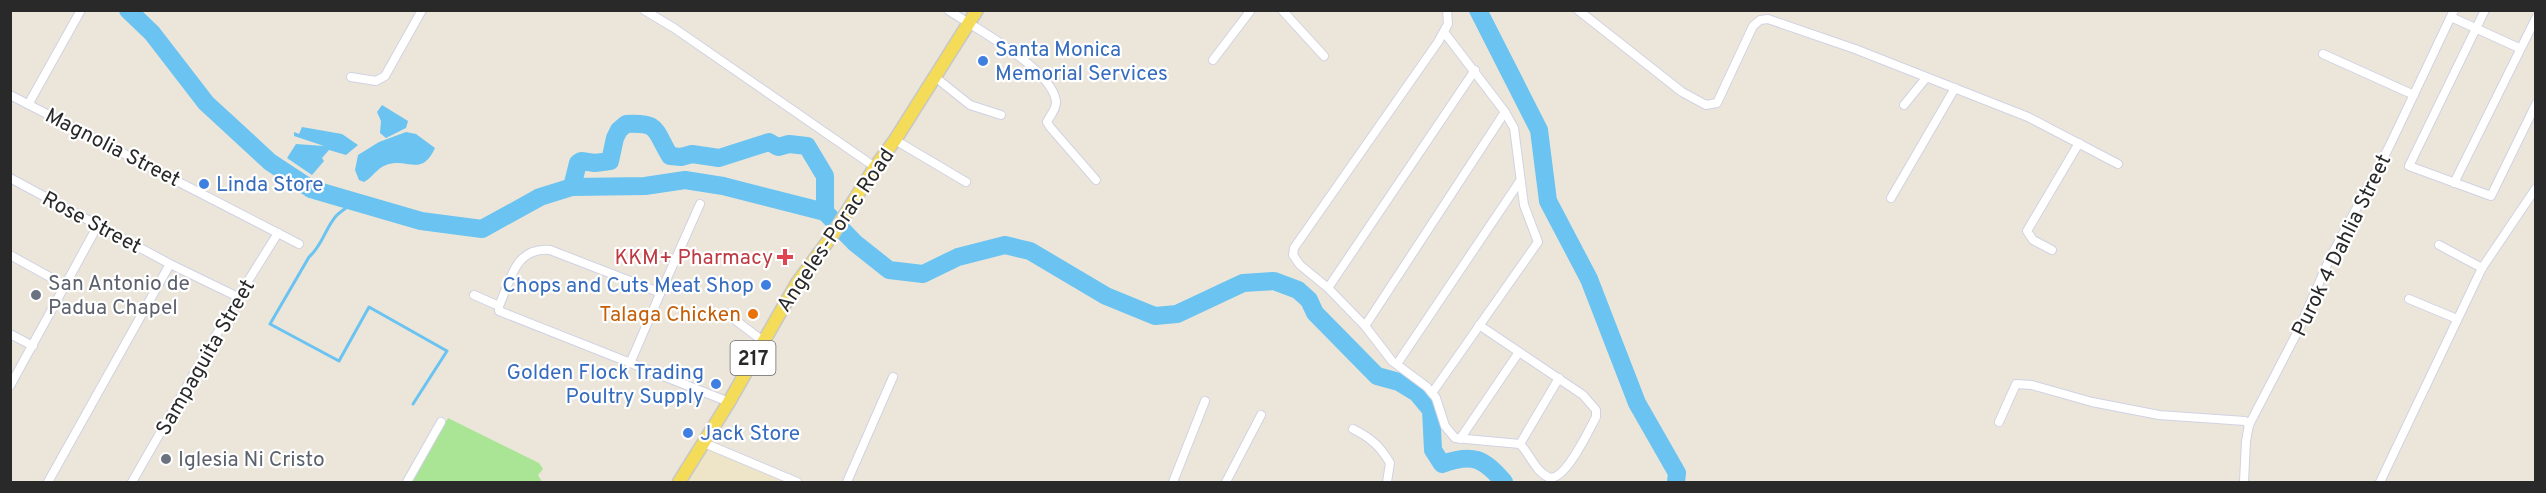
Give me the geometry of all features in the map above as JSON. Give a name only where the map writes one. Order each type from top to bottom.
[{"type":"main road","name":"Angeles-Porac Road","points":[[679,483],[729,402],[797,283],[848,212],[977,10]]},
{"type":"street","points":[[29,104],[81,10]]},
{"type":"street","points":[[351,77],[376,81],[385,76],[422,10]]},
{"type":"street","points":[[644,10],[674,28],[875,167]]},
{"type":"street","points":[[948,10],[1022,58],[1041,77],[1056,100],[1055,108],[1047,122],[1050,128],[1096,180]]},
{"type":"street","points":[[1212,60],[1251,10]]},
{"type":"street","points":[[1282,10],[1324,56]]},
{"type":"street","points":[[1447,10],[1448,24],[1444,32],[1294,248],[1293,255],[1300,265],[1328,288],[1365,326],[1396,364],[1416,377],[1432,393],[1440,407],[1445,426],[1455,438],[1520,444],[1540,472],[1549,478],[1555,478],[1565,470],[1596,417],[1596,410],[1583,395],[1479,325]]},
{"type":"street","points":[[1578,10],[1674,86],[1706,105],[1717,103],[1753,26],[1760,20],[1768,19],[2028,117],[2118,164]]},
{"type":"street","points":[[2485,10],[2409,166],[2491,196],[2535,104]]},
{"type":"street","points":[[2452,14],[2476,29],[2519,48]]},
{"type":"street","name":"Purok 4 Dahlia Street","points":[[2244,483],[2249,425],[2299,329],[2329,260],[2414,95],[2452,14]]},
{"type":"street","points":[[2454,183],[2535,18]]},
{"type":"street","points":[[1432,393],[1538,242],[1524,205],[1514,128],[1505,111],[1444,32]]},
{"type":"street","points":[[2526,36],[2535,41]]},
{"type":"street","points":[[2323,54],[2414,95]]},
{"type":"street","points":[[1328,288],[1475,70]]},
{"type":"street","points":[[935,77],[970,105],[1001,115]]},
{"type":"street","points":[[1904,105],[1926,78]]},
{"type":"street","points":[[1891,198],[1955,88]]},
{"type":"street","name":"Magnolia Street","points":[[10,95],[299,244]]},
{"type":"street","points":[[1365,326],[1505,111]]},
{"type":"street","points":[[895,140],[966,182]]},
{"type":"street","points":[[2052,250],[2033,240],[2027,231],[2079,143]]},
{"type":"street","name":"Rose Street","points":[[10,178],[170,264],[238,297]]},
{"type":"street","points":[[1396,364],[1520,181]]},
{"type":"street","points":[[2380,483],[2482,268],[2535,188]]},
{"type":"street","points":[[631,361],[699,204]]},
{"type":"street","points":[[10,386],[98,225]]},
{"type":"street","name":"Sampaguita Street","points":[[132,483],[238,297],[278,233]]},
{"type":"street","points":[[2439,245],[2482,268]]},
{"type":"street","points":[[499,308],[521,257],[540,249],[550,250],[660,294]]},
{"type":"street","points":[[10,255],[66,286]]},
{"type":"street","points":[[48,483],[170,264]]},
{"type":"street","points":[[474,295],[499,308],[729,402]]},
{"type":"street","points":[[2409,299],[2457,319]]},
{"type":"street","points":[[726,313],[763,341]]},
{"type":"street","points":[[10,334],[33,346]]},
{"type":"street","points":[[1460,439],[1520,352]]},
{"type":"street","points":[[847,483],[893,376]]},
{"type":"street","points":[[1520,444],[1559,378]]},
{"type":"street","points":[[1999,422],[2016,384],[2032,385],[2092,402],[2159,415],[2245,421],[2249,425]]},
{"type":"street","points":[[1173,483],[1206,401]]},
{"type":"street","points":[[1226,483],[1261,415]]},
{"type":"street","points":[[407,483],[441,422]]},
{"type":"street","points":[[1353,429],[1370,437],[1382,450],[1390,464],[1387,483]]},
{"type":"street","points":[[704,443],[797,483]]},
{"type":"shaded area","points":[[707,449],[785,482],[687,482]]},
{"type":"green space","points":[[448,418],[539,463],[543,469],[538,475],[542,482],[412,482]]},
{"type":"water","points":[[382,105],[408,121],[406,128],[386,138],[380,133],[381,121],[377,112]]},
{"type":"water","points":[[302,127],[342,134],[358,145],[346,155],[329,150],[322,158],[324,161],[312,175],[287,158],[296,144],[324,146],[294,136],[294,132],[299,134]]},
{"type":"water","points":[[406,132],[416,134],[435,148],[430,157],[425,162],[414,165],[394,163],[386,165],[364,182],[359,180],[355,170],[358,155],[379,142]]},
{"type":"waterway","points":[[128,10],[152,33],[206,103],[270,162],[311,189],[421,221],[482,229],[540,197],[572,187],[578,163],[581,161],[595,163],[610,161],[619,130],[626,124],[645,124],[655,130],[670,156],[681,157],[692,154],[719,158],[769,142],[778,147],[789,144],[807,146],[825,176],[825,212],[855,243],[889,270],[923,274],[958,257],[1005,245],[1030,251],[1106,296],[1155,316],[1177,314],[1243,283],[1274,281],[1298,290],[1309,300],[1315,313],[1377,376],[1399,382],[1417,393],[1431,410],[1433,450],[1442,464],[1462,459],[1477,460],[1490,468],[1504,482]]},
{"type":"waterway","points":[[1478,10],[1539,130],[1548,201],[1589,279],[1637,403],[1677,473],[1676,482]]},
{"type":"waterway","points":[[572,187],[645,186],[685,180],[723,186],[825,212]]},
{"type":"waterway","points":[[355,201],[332,221],[270,324],[339,361],[369,307],[447,351],[413,404]]},
{"type":"place","name":"Santa Monica Memorial Services","points":[[983,61]]},
{"type":"place","name":"Linda Store","points":[[204,184]]},
{"type":"place","name":"KKM+ Pharmacy","points":[[785,257]]},
{"type":"place","name":"Chops and Cuts Meat Shop","points":[[766,285]]},
{"type":"place","name":"San Antonio de Padua Chapel","points":[[36,295]]},
{"type":"place","name":"Talaga Chicken","points":[[753,314]]},
{"type":"place","name":"Golden Flock Trading Poultry Supply","points":[[716,384]]},
{"type":"place","name":"Jack Store","points":[[688,433]]},
{"type":"place","name":"Iglesia Ni Cristo","points":[[166,459]]}]
